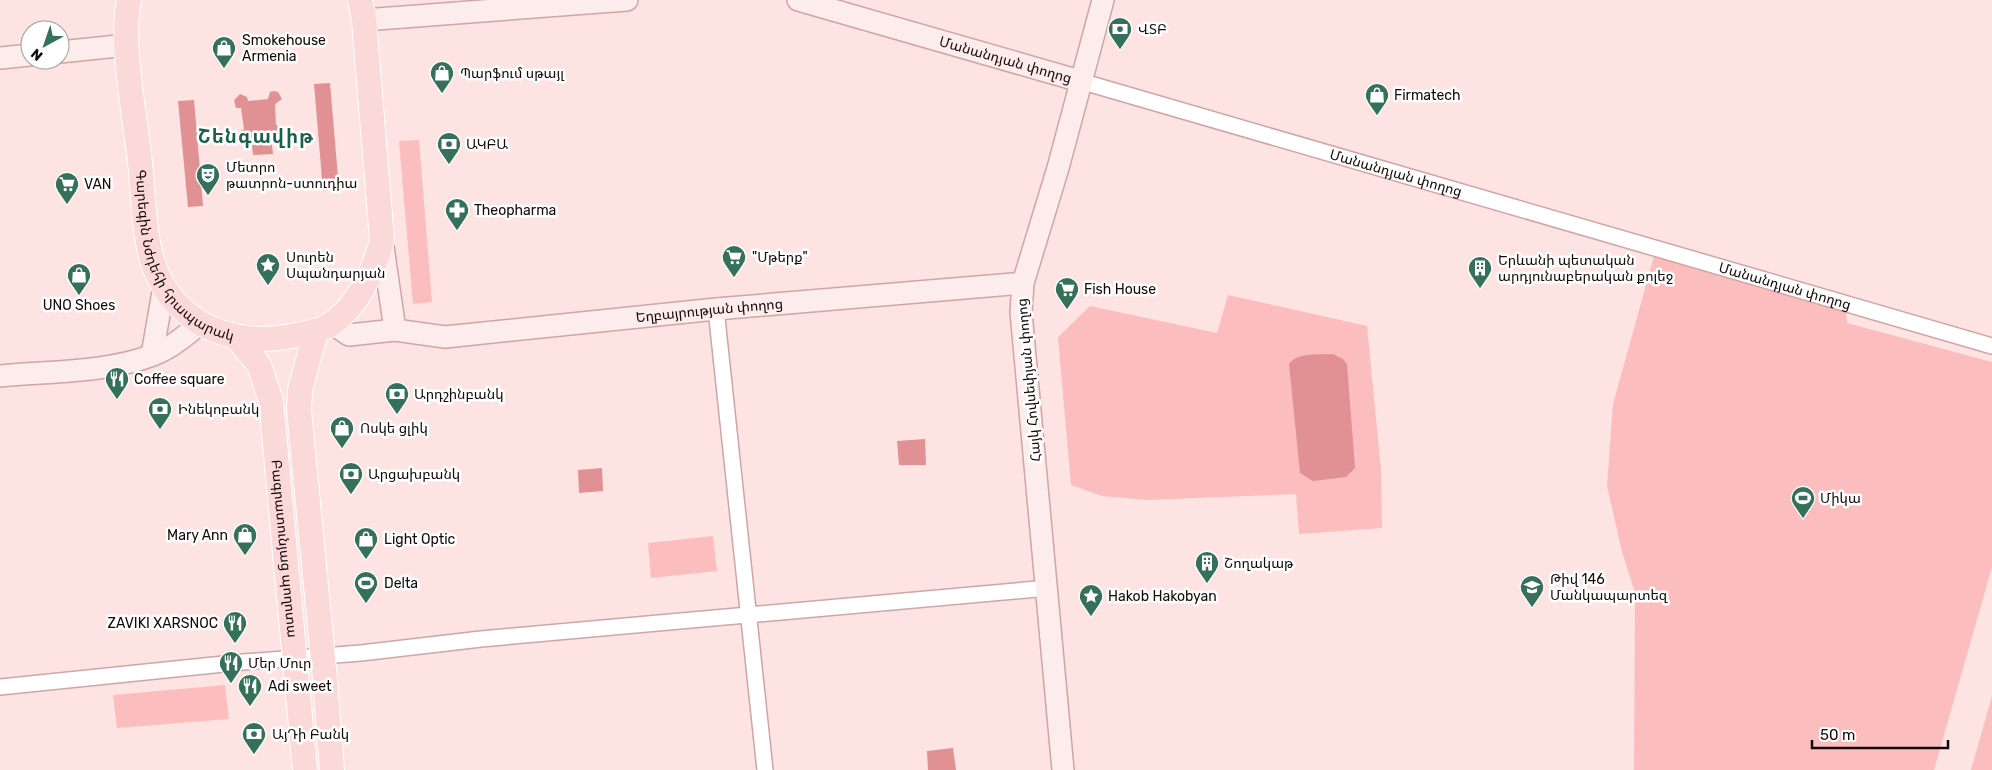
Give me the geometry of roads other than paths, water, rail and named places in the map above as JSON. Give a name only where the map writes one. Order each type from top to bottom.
[{"type":"main road","name":"Գարեգին Նժդեհի հրապարակ","points":[[129,0],[126,17],[127,45],[150,253],[164,286],[178,305],[200,323],[237,338],[278,339],[323,327]]},
{"type":"main road","points":[[323,327],[352,304],[375,266],[382,240],[362,10]]},
{"type":"main road","name":"Բագրատունյաց պողոտա","points":[[323,327],[300,390],[299,410],[332,770]]},
{"type":"main road","name":"Բագրատունյաց պողոտա","points":[[237,338],[259,365],[271,402],[305,770]]},
{"type":"street","points":[[362,10],[627,0]]},
{"type":"street","name":"Մանանդյան փողոց","points":[[798,0],[1992,346]]},
{"type":"street","name":"Հայկ Հովսեփյան փողոց","points":[[1063,770],[1022,312],[1023,282],[1058,168],[1103,0]]},
{"type":"street","points":[[70,51],[127,45]]},
{"type":"street","points":[[0,58],[20,55]]},
{"type":"street","points":[[382,240],[395,330]]},
{"type":"street","name":"Եղբայրության փողոց","points":[[323,327],[349,335],[395,330],[445,337],[716,309],[1023,282]]},
{"type":"street","points":[[152,355],[164,286]]},
{"type":"street","points":[[716,309],[765,770]]},
{"type":"street","points":[[0,376],[117,364],[152,355],[178,342],[200,323]]},
{"type":"street","points":[[0,687],[296,659],[481,639],[1048,588]]},
{"type":"place","name":"ՎՏԲ","points":[[1120,50]]},
{"type":"place","name":"Smokehouse Armenia","points":[[224,69]]},
{"type":"place","name":"Պարֆում սթայլ","points":[[442,94]]},
{"type":"place","name":"Firmatech","points":[[1377,116]]},
{"type":"place","name":"ԱԿԲԱ","points":[[449,165]]},
{"type":"place","name":"Մետրո թատրոն-ստուդիա","points":[[208,196]]},
{"type":"place","name":"VAN","points":[[67,205]]},
{"type":"place","name":"Theopharma","points":[[457,231]]},
{"type":"place","name":"\"Մթերք\"","points":[[734,278]]},
{"type":"place","name":"Սուրեն Սպանդարյան","points":[[268,286]]},
{"type":"place","name":"Երևանի պետական արդյունաբերական քոլեջ","points":[[1480,289]]},
{"type":"place","name":"UNO Shoes","points":[[79,296]]},
{"type":"place","name":"Fish House","points":[[1067,310]]},
{"type":"place","name":"Coffee square","points":[[117,400]]},
{"type":"place","name":"Արդշինբանկ","points":[[397,415]]},
{"type":"place","name":"Ինեկոբանկ","points":[[160,430]]},
{"type":"place","name":"Ոսկե ցլիկ","points":[[342,449]]},
{"type":"place","name":"Արցախբանկ","points":[[351,495]]},
{"type":"place","name":"Միկա","points":[[1803,519]]},
{"type":"place","name":"Mary Ann","points":[[245,556]]},
{"type":"place","name":"Light Optic","points":[[366,560]]},
{"type":"place","name":"Շողակաթ","points":[[1207,584]]},
{"type":"place","name":"Delta","points":[[366,604]]},
{"type":"place","name":"Թիվ 146 Մանկապարտեզ","points":[[1532,608]]},
{"type":"place","name":"Hakob Hakobyan","points":[[1091,617]]},
{"type":"place","name":"ZAVIKI XARSNOC","points":[[235,644]]},
{"type":"place","name":"Մեր Մուր","points":[[231,684]]},
{"type":"place","name":"Adi sweet","points":[[250,707]]},
{"type":"place","name":"ԱյԴի Բանկ","points":[[254,755]]},
{"type":"district","name":"Շենգավիթ","points":[[256,136]]}]
